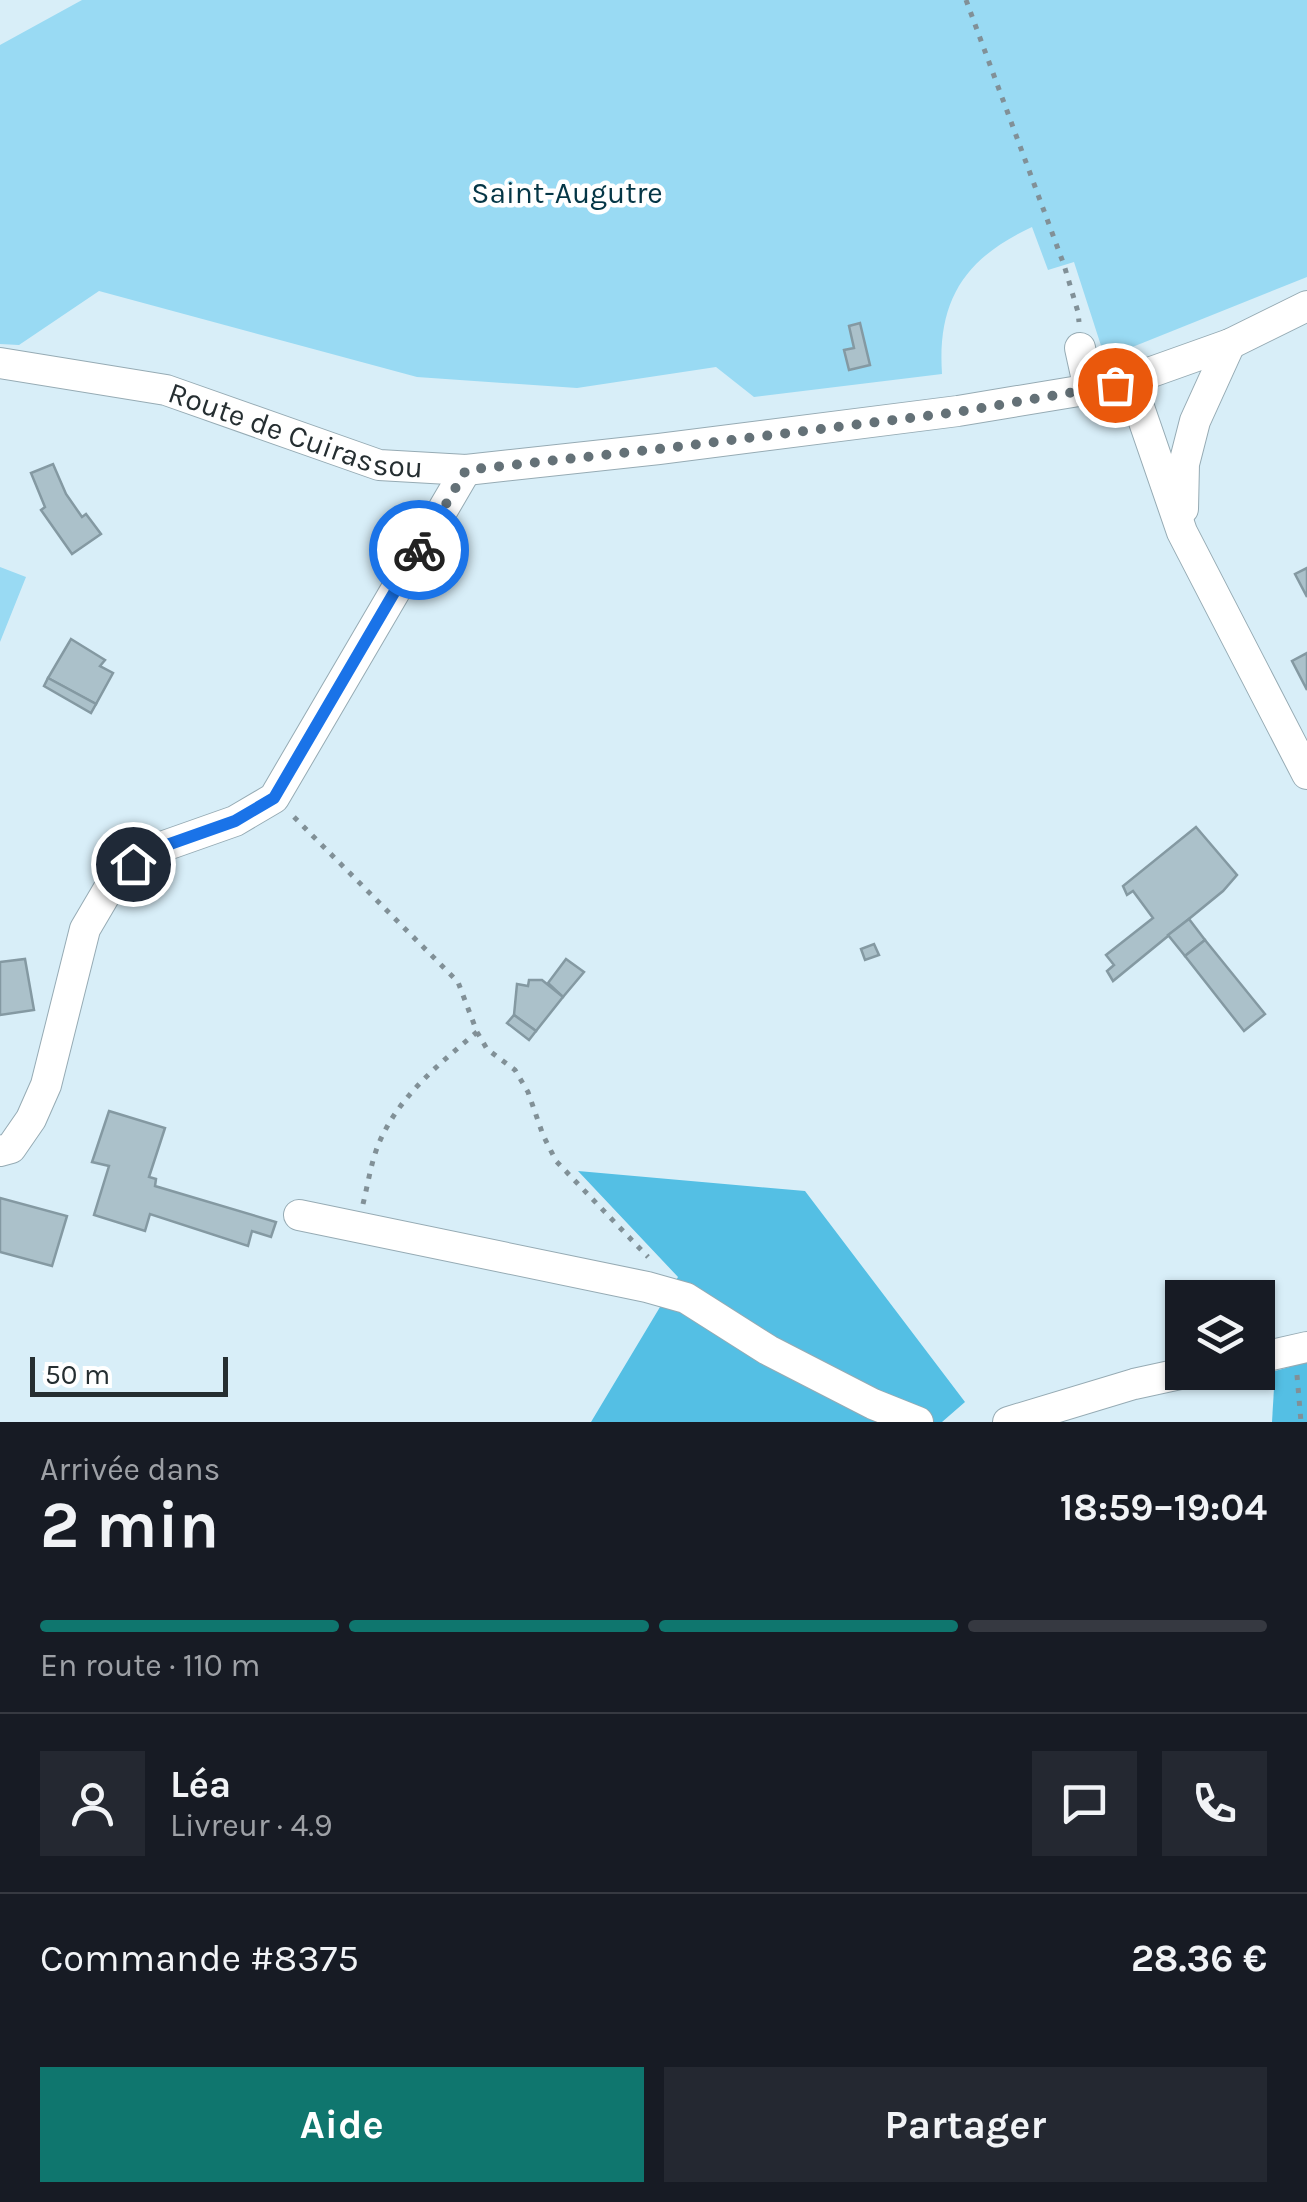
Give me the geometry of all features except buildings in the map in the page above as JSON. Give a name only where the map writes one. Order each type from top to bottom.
[{"type":"street","name":"Route de Cuirassou","points":[[0,363],[166,390],[379,465],[466,470],[958,412],[1089,389],[1130,381],[1230,344],[1307,306]]},
{"type":"street","points":[[1182,532],[1184,464],[1195,421],[1230,344]]},
{"type":"street","points":[[1080,348],[1089,389]]},
{"type":"street","points":[[1130,381],[1182,532],[1307,774]]},
{"type":"street","points":[[0,1150],[12,1148],[46,1085],[85,929],[115,878],[150,851],[235,821],[274,798],[466,470]]},
{"type":"street","points":[[298,1215],[686,1298],[768,1350],[873,1404],[918,1422]]},
{"type":"street","points":[[1275,1354],[1301,1349]]},
{"type":"street","points":[[1008,1422],[1165,1377]]},
{"type":"path","points":[[966,0],[1064,265],[1078,312],[1080,348]]},
{"type":"path","points":[[274,798],[458,982],[476,1032],[487,1049],[515,1070],[556,1160],[649,1259]]},
{"type":"path","points":[[356,1228],[380,1143],[409,1094],[476,1032]]},
{"type":"path","points":[[1301,1349],[1301,1422]]},
{"type":"green space","name":"Saint-Augutre","points":[[82,0],[1307,0],[1307,277],[1105,358],[1074,262],[1048,270],[1032,227],[989,253],[960,284],[945,324],[942,374],[754,397],[716,367],[577,388],[417,377],[99,291],[19,345],[0,344],[0,45]]},
{"type":"green space","points":[[0,567],[26,577],[0,642]]},
{"type":"shaded area","points":[[578,1171],[805,1191],[965,1402],[942,1422],[591,1422],[678,1277]]},
{"type":"shaded area","points":[[1307,1362],[1307,1422],[1272,1422],[1275,1371]]},
{"type":"way so far","points":[[419,550],[466,470],[958,412],[1115,385]]},
{"type":"route","points":[[133,864],[150,851],[235,821],[274,798],[419,550]]}]
